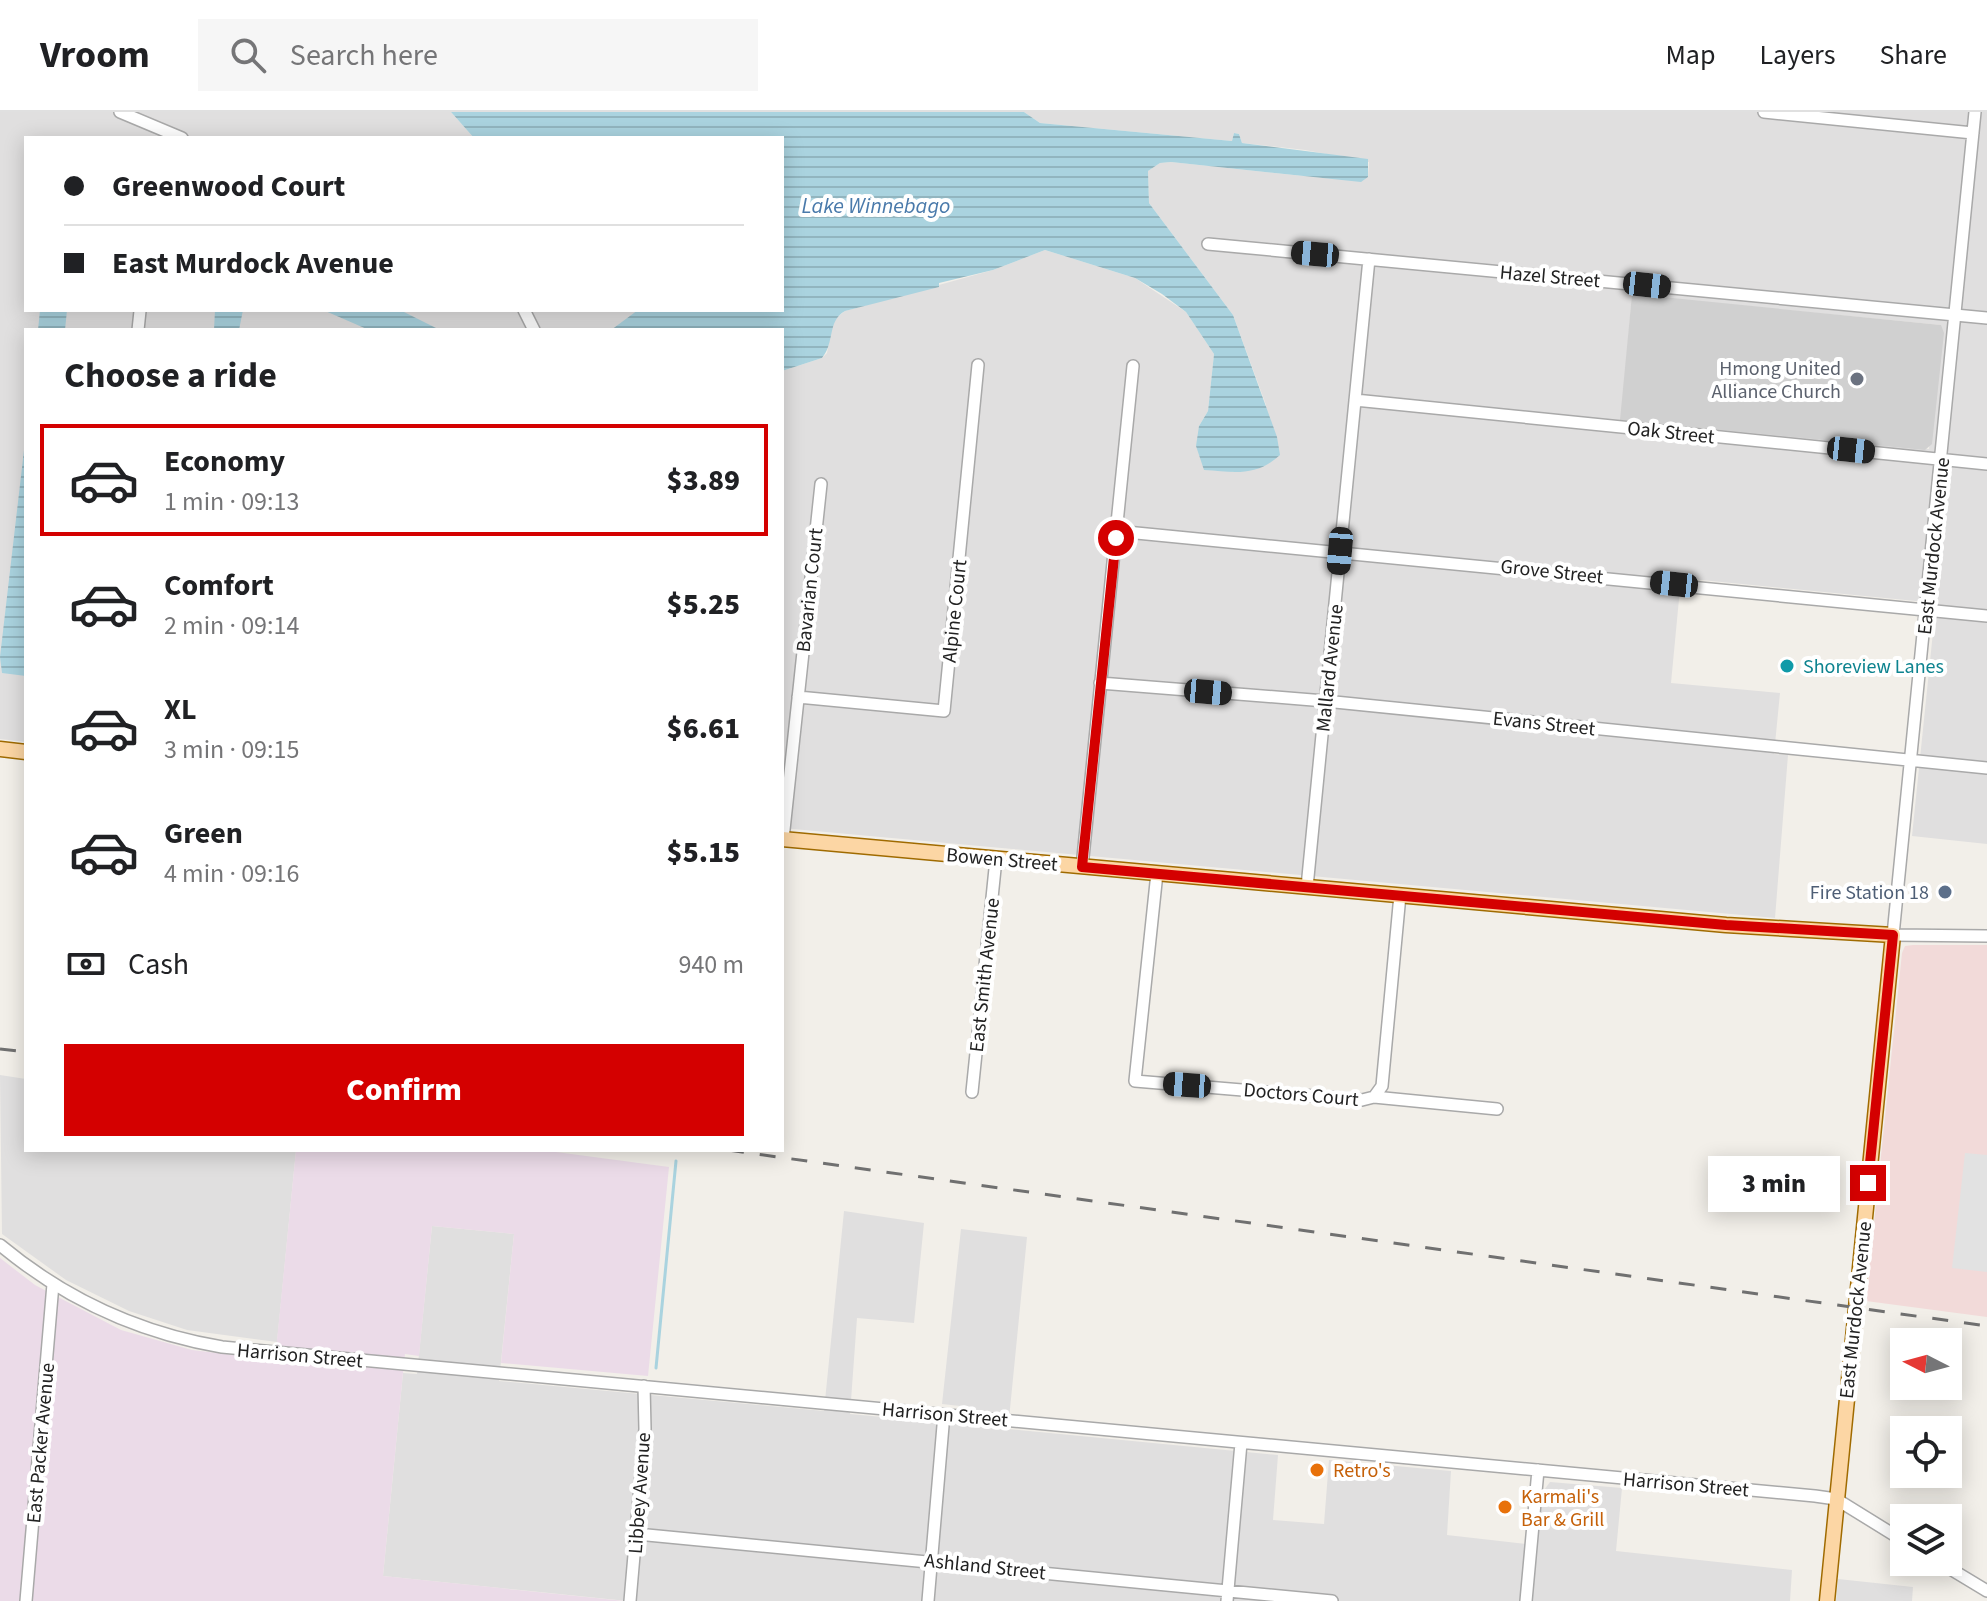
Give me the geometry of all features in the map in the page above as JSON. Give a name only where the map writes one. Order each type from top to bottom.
[{"type":"main road","points":[[0,749],[24,752]]},
{"type":"main road","name":"Bowen Street","points":[[784,839],[1726,925],[1893,935]]},
{"type":"main road","name":"East Murdock Avenue","points":[[1827,1601],[1893,935]]},
{"type":"street","points":[[120,112],[177,136]]},
{"type":"street","points":[[1764,112],[1973,133]]},
{"type":"street","name":"East Murdock Avenue","points":[[1893,935],[1975,112]]},
{"type":"street","name":"Hazel Street","points":[[1208,244],[1987,318]]},
{"type":"street","name":"Mallard Avenue","points":[[1307,887],[1369,259]]},
{"type":"street","name":"Alpine Court","points":[[798,697],[944,711],[978,365]]},
{"type":"street","points":[[1082,867],[1133,366]]},
{"type":"street","name":"Oak Street","points":[[1355,400],[1987,464]]},
{"type":"street","name":"Bavarian Court","points":[[784,830],[821,484]]},
{"type":"street","name":"Grove Street","points":[[1116,531],[1987,616]]},
{"type":"street","name":"Evans Street","points":[[1100,683],[1325,701],[1987,768]]},
{"type":"street","name":"East Smith Avenue","points":[[972,1092],[996,859]]},
{"type":"street","name":"Doctors Court","points":[[1157,873],[1135,1081],[1362,1100],[1374,1097],[1382,1086],[1400,895]]},
{"type":"street","name":"Bowen Street","points":[[1893,935],[1987,936]]},
{"type":"street","points":[[1374,1097],[1497,1109]]},
{"type":"street","name":"Harrison Street","points":[[0,1245],[53,1284],[133,1324],[222,1347],[1836,1499],[1890,1532]]},
{"type":"street","name":"East Packer Avenue","points":[[26,1601],[53,1284]]},
{"type":"street","name":"Libbey Avenue","points":[[630,1601],[645,1429],[644,1386]]},
{"type":"street","points":[[928,1601],[944,1414]]},
{"type":"street","points":[[1228,1596],[1241,1443]]},
{"type":"street","points":[[1526,1601],[1538,1470]]},
{"type":"street","name":"Ashland Street","points":[[637,1534],[931,1561],[1228,1596],[1332,1601]]},
{"type":"street","points":[[1962,1576],[1987,1591]]},
{"type":"shaded area","points":[[0,112],[451,112],[472,136],[24,136],[24,312],[651,312],[680,328],[24,328],[24,742],[0,739]]},
{"type":"shaded area","points":[[1024,112],[1987,112],[1987,844],[1912,836],[1936,603],[1681,578],[1671,683],[1780,693],[1774,754],[1788,755],[1775,918],[784,828],[784,370],[822,358],[827,353],[833,320],[845,311],[993,270],[1045,250],[1135,278],[1186,312],[1214,354],[1208,411],[1199,426],[1232,472],[1237,471],[1266,405],[1233,315],[1149,203],[1148,171],[1160,163],[1171,162],[1322,178],[1368,177],[1369,162],[1242,143],[1239,134],[1234,133],[1232,141],[1040,123]],"holes":[[[1632,295],[1941,325],[1929,449],[1621,420]]]},
{"type":"shaded area","points":[[1632,294],[1941,325],[1944,333],[1932,444],[1925,450],[1620,420]]},
{"type":"shaded area","points":[[1987,945],[1987,1317],[1866,1301],[1902,953],[1905,946]]},
{"type":"shaded area","points":[[0,1075],[24,1079],[24,1152],[296,1152],[277,1342],[187,1330],[129,1311],[66,1280],[2,1234]]},
{"type":"shaded area","points":[[296,1152],[556,1152],[669,1167],[648,1376],[501,1363],[514,1234],[432,1226],[419,1356],[405,1354],[403,1373],[383,1576],[625,1601],[0,1601],[0,1258],[35,1285],[121,1330],[192,1350],[275,1360]]},
{"type":"shaded area","points":[[1965,1153],[1987,1155],[1987,1272],[1952,1268]]},
{"type":"shaded area","points":[[844,1211],[924,1223],[914,1323],[857,1318],[850,1414],[958,1424],[960,1406],[942,1404],[961,1229],[1027,1237],[1008,1429],[1278,1455],[1273,1520],[1324,1524],[1329,1460],[1451,1471],[1447,1535],[1536,1545],[1544,1490],[1550,1482],[1622,1488],[1616,1551],[1792,1570],[1790,1601],[627,1601],[383,1576],[403,1373],[417,1374],[432,1226],[514,1234],[499,1381],[824,1411]]},
{"type":"shaded area","points":[[1838,1579],[1913,1587],[1912,1601],[1836,1601]]},
{"type":"water","name":"Lake Winnebago","points":[[451,112],[1024,112],[1040,123],[1232,141],[1234,133],[1239,134],[1242,143],[1368,159],[1368,177],[1361,182],[1171,162],[1160,163],[1148,171],[1149,203],[1233,315],[1277,437],[1280,455],[1271,462],[1245,472],[1226,472],[1204,470],[1196,446],[1199,426],[1208,411],[1214,354],[1186,312],[1135,278],[1045,250],[993,270],[939,283],[939,287],[845,311],[833,326],[829,346],[822,358],[784,370],[784,328],[614,328],[635,312],[784,312],[784,136],[472,136]]},
{"type":"water","points":[[40,312],[67,312],[65,328],[38,328]]},
{"type":"water","points":[[215,312],[243,312],[239,328],[214,328]]},
{"type":"water","points":[[328,312],[404,312],[436,328],[364,328]]},
{"type":"water","points":[[24,450],[24,676],[2,673],[0,657]]},
{"type":"waterway","points":[[656,1368],[676,1161]]},
{"type":"railway","points":[[0,1049],[24,1052]]},
{"type":"railway","points":[[742,1152],[1987,1326]]},
{"type":"place","name":"Hmong United Alliance Church","points":[[1857,379]]},
{"type":"place","name":"Shoreview Lanes","points":[[1787,666]]},
{"type":"place","name":"Fire Station 18","points":[[1945,892]]},
{"type":"place","name":"Retro's","points":[[1317,1470]]},
{"type":"place","name":"Karmali's Bar & Grill","points":[[1505,1507]]},
{"type":"route","points":[[1116,538],[1082,867],[1726,925],[1893,935],[1868,1183]]}]
